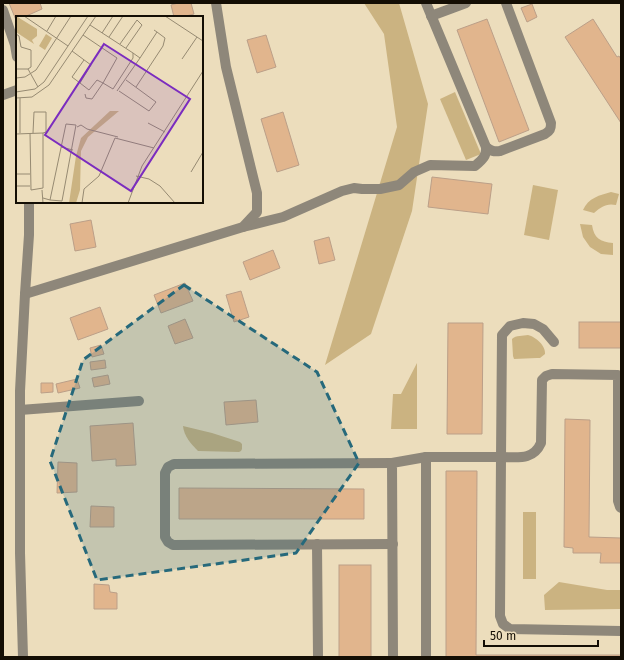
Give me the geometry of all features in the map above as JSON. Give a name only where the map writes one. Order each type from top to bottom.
[{"type":"street","points":[[216,3],[226,67],[258,193],[257,212],[243,227]]},
{"type":"street","points":[[25,294],[243,227],[283,217],[342,191],[354,188],[380,189],[399,185],[414,172],[430,165],[475,166],[483,159],[486,152],[486,147],[426,3]]},
{"type":"street","points":[[431,16],[466,3]]},
{"type":"street","points":[[486,147],[495,152],[500,151],[546,134],[551,128],[551,123],[506,3]]},
{"type":"street","points":[[3,10],[16,51]]},
{"type":"street","points":[[3,95],[16,90]]},
{"type":"street","points":[[23,657],[20,553],[20,384],[29,235],[29,203]]},
{"type":"street","points":[[554,342],[543,329],[534,324],[523,323],[510,326],[502,335],[500,616],[503,624],[510,629],[621,631]]},
{"type":"street","points":[[393,544],[173,544],[168,542],[165,537],[165,473],[168,467],[174,464],[392,463],[426,457],[529,456],[538,450],[541,443],[542,380],[546,376],[552,374],[619,375],[618,501],[621,508]]},
{"type":"street","points":[[20,410],[139,401]]},
{"type":"street","points":[[426,457],[426,657]]},
{"type":"street","points":[[392,463],[393,657]]},
{"type":"street","points":[[317,544],[318,657]]},
{"type":"highlighted area","points":[[184,285],[317,372],[359,463],[296,553],[97,580],[50,461],[83,360]]},
{"type":"shaded area","points":[[364,3],[399,3],[428,104],[412,211],[371,334],[325,365],[397,127],[384,34]]},
{"type":"shaded area","points":[[455,92],[481,154],[466,160],[440,99]]},
{"type":"shaded area","points":[[533,185],[558,190],[549,240],[524,235]]},
{"type":"shaded area","points":[[611,192],[619,194],[616,205],[604,206],[594,213],[583,210],[591,200]]},
{"type":"shaded area","points":[[580,224],[592,225],[594,233],[598,238],[605,242],[613,243],[613,255],[601,254],[590,247],[583,237]]},
{"type":"shaded area","points":[[528,335],[540,342],[544,348],[545,354],[540,358],[514,359],[512,339],[518,336]]},
{"type":"shaded area","points":[[417,363],[417,429],[391,429],[393,394],[401,394]]},
{"type":"shaded area","points":[[183,426],[240,442],[242,444],[242,449],[239,452],[198,451],[190,443]]},
{"type":"shaded area","points":[[523,512],[536,512],[536,579],[523,579]]},
{"type":"shaded area","points":[[559,582],[607,590],[621,590],[621,609],[545,610],[544,595]]},
{"type":"building","points":[[9,3],[40,3],[42,9],[26,16],[16,16],[16,20]]},
{"type":"building","points":[[178,3],[191,3],[194,14],[186,16],[174,16],[171,5]]},
{"type":"building","points":[[532,4],[537,17],[527,22],[521,8]]},
{"type":"building","points":[[487,19],[529,130],[499,142],[457,30]]},
{"type":"building","points":[[593,19],[617,57],[619,56],[621,59],[621,123],[565,37]]},
{"type":"building","points":[[266,35],[276,67],[257,73],[247,40]]},
{"type":"building","points":[[283,112],[299,165],[277,172],[261,119]]},
{"type":"building","points":[[432,177],[492,184],[488,214],[428,207]]},
{"type":"building","points":[[91,220],[96,247],[75,251],[70,224]]},
{"type":"building","points":[[329,237],[335,260],[319,264],[314,241]]},
{"type":"building","points":[[273,250],[280,268],[250,280],[243,262]]},
{"type":"building","points":[[185,283],[193,301],[161,313],[154,295]]},
{"type":"building","points":[[241,291],[249,317],[234,322],[226,295]]},
{"type":"building","points":[[100,307],[108,329],[78,340],[70,318]]},
{"type":"building","points":[[185,319],[193,338],[175,344],[168,326]]},
{"type":"building","points":[[579,322],[621,322],[621,348],[579,348]]},
{"type":"building","points":[[448,323],[483,323],[482,434],[447,434]]},
{"type":"building","points":[[101,345],[104,354],[92,357],[90,348]]},
{"type":"building","points":[[105,360],[106,368],[91,370],[90,362]]},
{"type":"building","points":[[108,375],[110,384],[94,387],[92,378]]},
{"type":"building","points":[[77,379],[80,388],[58,393],[56,384]]},
{"type":"building","points":[[41,383],[53,383],[53,392],[41,393]]},
{"type":"building","points":[[256,400],[258,422],[226,425],[224,402]]},
{"type":"building","points":[[565,419],[590,420],[589,537],[621,538],[621,563],[600,563],[601,553],[573,553],[573,548],[564,547]]},
{"type":"building","points":[[133,423],[136,465],[116,466],[116,459],[92,461],[90,426]]},
{"type":"building","points":[[58,462],[77,463],[77,492],[57,493]]},
{"type":"building","points":[[446,471],[477,471],[476,655],[621,655],[621,657],[446,657]]},
{"type":"building","points":[[179,488],[364,489],[364,519],[179,519]]},
{"type":"building","points":[[91,506],[114,507],[114,527],[90,527]]},
{"type":"building","points":[[339,565],[371,565],[371,657],[339,657]]},
{"type":"building","points":[[94,584],[109,585],[110,592],[117,593],[117,609],[94,609]]}]
